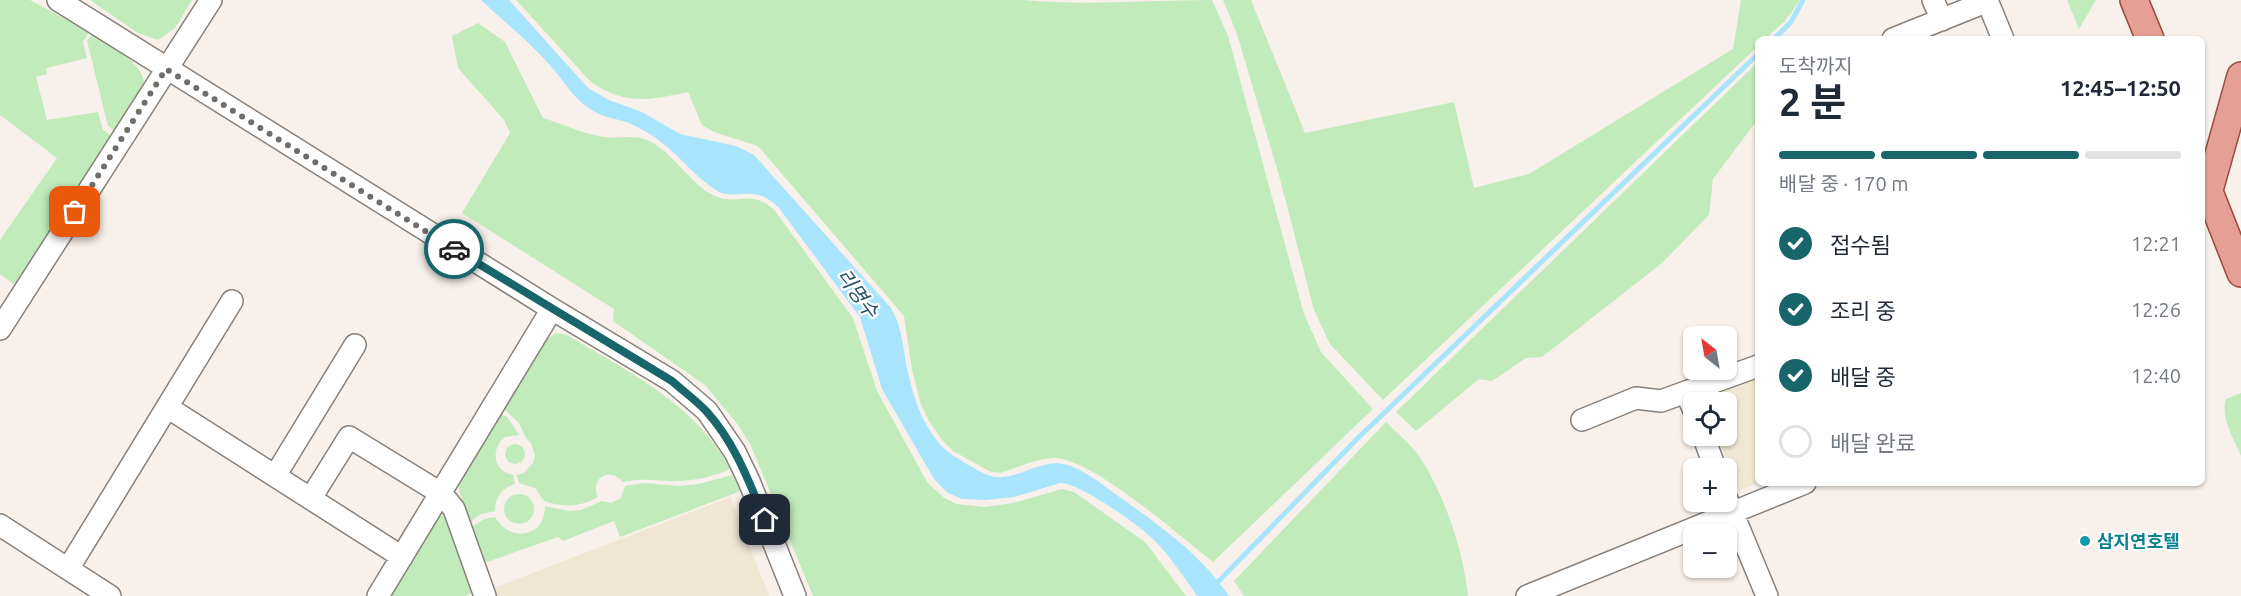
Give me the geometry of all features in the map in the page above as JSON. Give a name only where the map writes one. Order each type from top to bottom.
[{"type":"main road","points":[[2134,0],[2149,36]]},
{"type":"main road","points":[[2241,76],[2205,182],[2241,273]]},
{"type":"street","points":[[58,0],[552,309],[672,381],[707,411],[735,452],[795,596]]},
{"type":"street","points":[[0,328],[211,0]]},
{"type":"street","points":[[1934,0],[1942,20]]},
{"type":"street","points":[[1901,36],[1988,1],[2002,36]]},
{"type":"street","points":[[68,569],[232,301]]},
{"type":"street","points":[[378,596],[442,494],[552,309]]},
{"type":"street","points":[[275,476],[355,345]]},
{"type":"street","points":[[1707,392],[1755,368]]},
{"type":"street","points":[[1582,420],[1636,398],[1683,401]]},
{"type":"street","points":[[167,407],[402,557]]},
{"type":"street","points":[[311,498],[349,437],[442,494],[454,509],[485,596]]},
{"type":"street","points":[[1737,503],[1796,486]]},
{"type":"street","points":[[1527,596],[1554,591],[1716,512]]},
{"type":"street","points":[[1733,512],[1767,596]]},
{"type":"street","points":[[0,525],[110,596]]},
{"type":"shaded area","points":[[1755,377],[1755,485],[1738,491],[1737,458],[1726,458],[1721,446],[1737,446],[1737,392],[1716,392]]},
{"type":"shaded area","points":[[730,497],[769,596],[494,596],[491,589]]},
{"type":"green space","points":[[0,0],[30,0],[89,32],[83,42],[87,58],[46,68],[47,74],[36,77],[47,120],[98,112],[103,130],[113,137],[15,285],[0,274],[0,240],[57,158],[0,115]]},
{"type":"green space","points":[[90,0],[192,0],[175,28],[158,40],[138,33]]},
{"type":"green space","points":[[516,0],[1023,0],[1094,3],[1212,0],[1228,36],[1304,314],[1321,352],[1373,409],[1213,562],[1135,500],[1089,470],[1069,461],[1053,458],[1000,473],[991,472],[953,451],[943,441],[921,405],[912,370],[904,316],[758,146],[714,132],[702,125],[688,92],[638,99],[627,98],[604,90],[591,82]]},
{"type":"green space","points":[[1223,0],[1251,0],[1305,133],[1454,102],[1474,188],[1529,174],[1733,49],[1741,0],[1800,0],[1785,21],[1768,36],[1755,36],[1755,49],[1383,400],[1330,344],[1314,310],[1280,179],[1237,34]]},
{"type":"green space","points":[[2067,0],[2096,0],[2079,29]]},
{"type":"green space","points":[[478,23],[505,42],[543,118],[597,136],[636,137],[647,140],[665,152],[697,184],[715,196],[723,199],[759,200],[775,211],[853,318],[877,391],[927,482],[943,497],[956,504],[985,507],[1013,503],[1062,489],[1074,492],[1145,542],[1186,596],[813,596],[751,446],[739,426],[705,385],[613,321],[614,309],[462,213],[510,133],[504,120],[458,68],[452,36]]},
{"type":"green space","points":[[92,34],[132,62],[143,76],[144,84],[116,132],[108,126],[87,41]]},
{"type":"green space","points":[[1755,65],[1755,123],[1713,179],[1709,215],[1662,263],[1542,357],[1526,358],[1492,381],[1479,379],[1416,431],[1396,412]]},
{"type":"green space","points":[[556,333],[567,335],[613,362],[678,407],[714,444],[729,467],[728,470],[681,481],[623,482],[618,477],[607,475],[602,477],[596,485],[598,497],[585,503],[572,505],[558,505],[544,501],[535,488],[519,483],[517,475],[524,473],[533,463],[535,456],[531,443],[519,423],[504,409],[543,342]]},
{"type":"green space","points":[[2241,393],[2241,456],[2229,428],[2225,406],[2226,399]]},
{"type":"green space","points":[[499,412],[508,418],[519,435],[505,437],[497,447],[496,453],[501,469],[513,475],[515,484],[500,494],[496,501],[495,511],[481,514],[469,523],[458,480]]},
{"type":"green space","points":[[1386,422],[1409,444],[1430,474],[1446,508],[1458,543],[1468,596],[1244,596],[1234,581]]},
{"type":"green space","points":[[515,444],[522,447],[525,454],[522,461],[515,464],[508,461],[505,454],[508,447]]},
{"type":"green space","points":[[732,475],[741,491],[620,537],[614,521],[563,541],[558,537],[487,562],[483,560],[470,528],[484,519],[495,517],[509,531],[526,533],[539,525],[545,506],[569,511],[581,510],[602,501],[611,503],[621,498],[625,486],[644,483],[679,486],[699,484]]},
{"type":"green space","points":[[519,494],[529,499],[534,509],[529,519],[519,524],[509,519],[504,509],[509,499]]},
{"type":"green space","points":[[444,515],[451,521],[475,592],[465,596],[386,596],[437,517]]},
{"type":"water","name":"리명수","points":[[481,0],[509,0],[588,88],[609,100],[642,112],[680,134],[736,146],[754,155],[891,308],[900,332],[908,373],[919,410],[933,435],[949,453],[983,473],[998,477],[1058,463],[1080,470],[1130,504],[1191,552],[1229,596],[1197,596],[1160,546],[1147,533],[1109,506],[1069,485],[1060,483],[1014,497],[986,500],[962,499],[948,493],[934,479],[882,389],[860,317],[779,208],[761,196],[730,195],[716,190],[649,134],[629,123],[602,115],[587,107],[537,51]]},
{"type":"waterway","points":[[1777,36],[1791,22],[1803,0]]},
{"type":"waterway","points":[[1214,586],[1357,439],[1755,57]]},
{"type":"way so far","points":[[75,212],[166,69],[454,249]]},
{"type":"place","name":"삼지연호텔","points":[[2085,541]]},
{"type":"route","points":[[454,249],[672,381],[707,411],[735,452],[765,520]]}]
